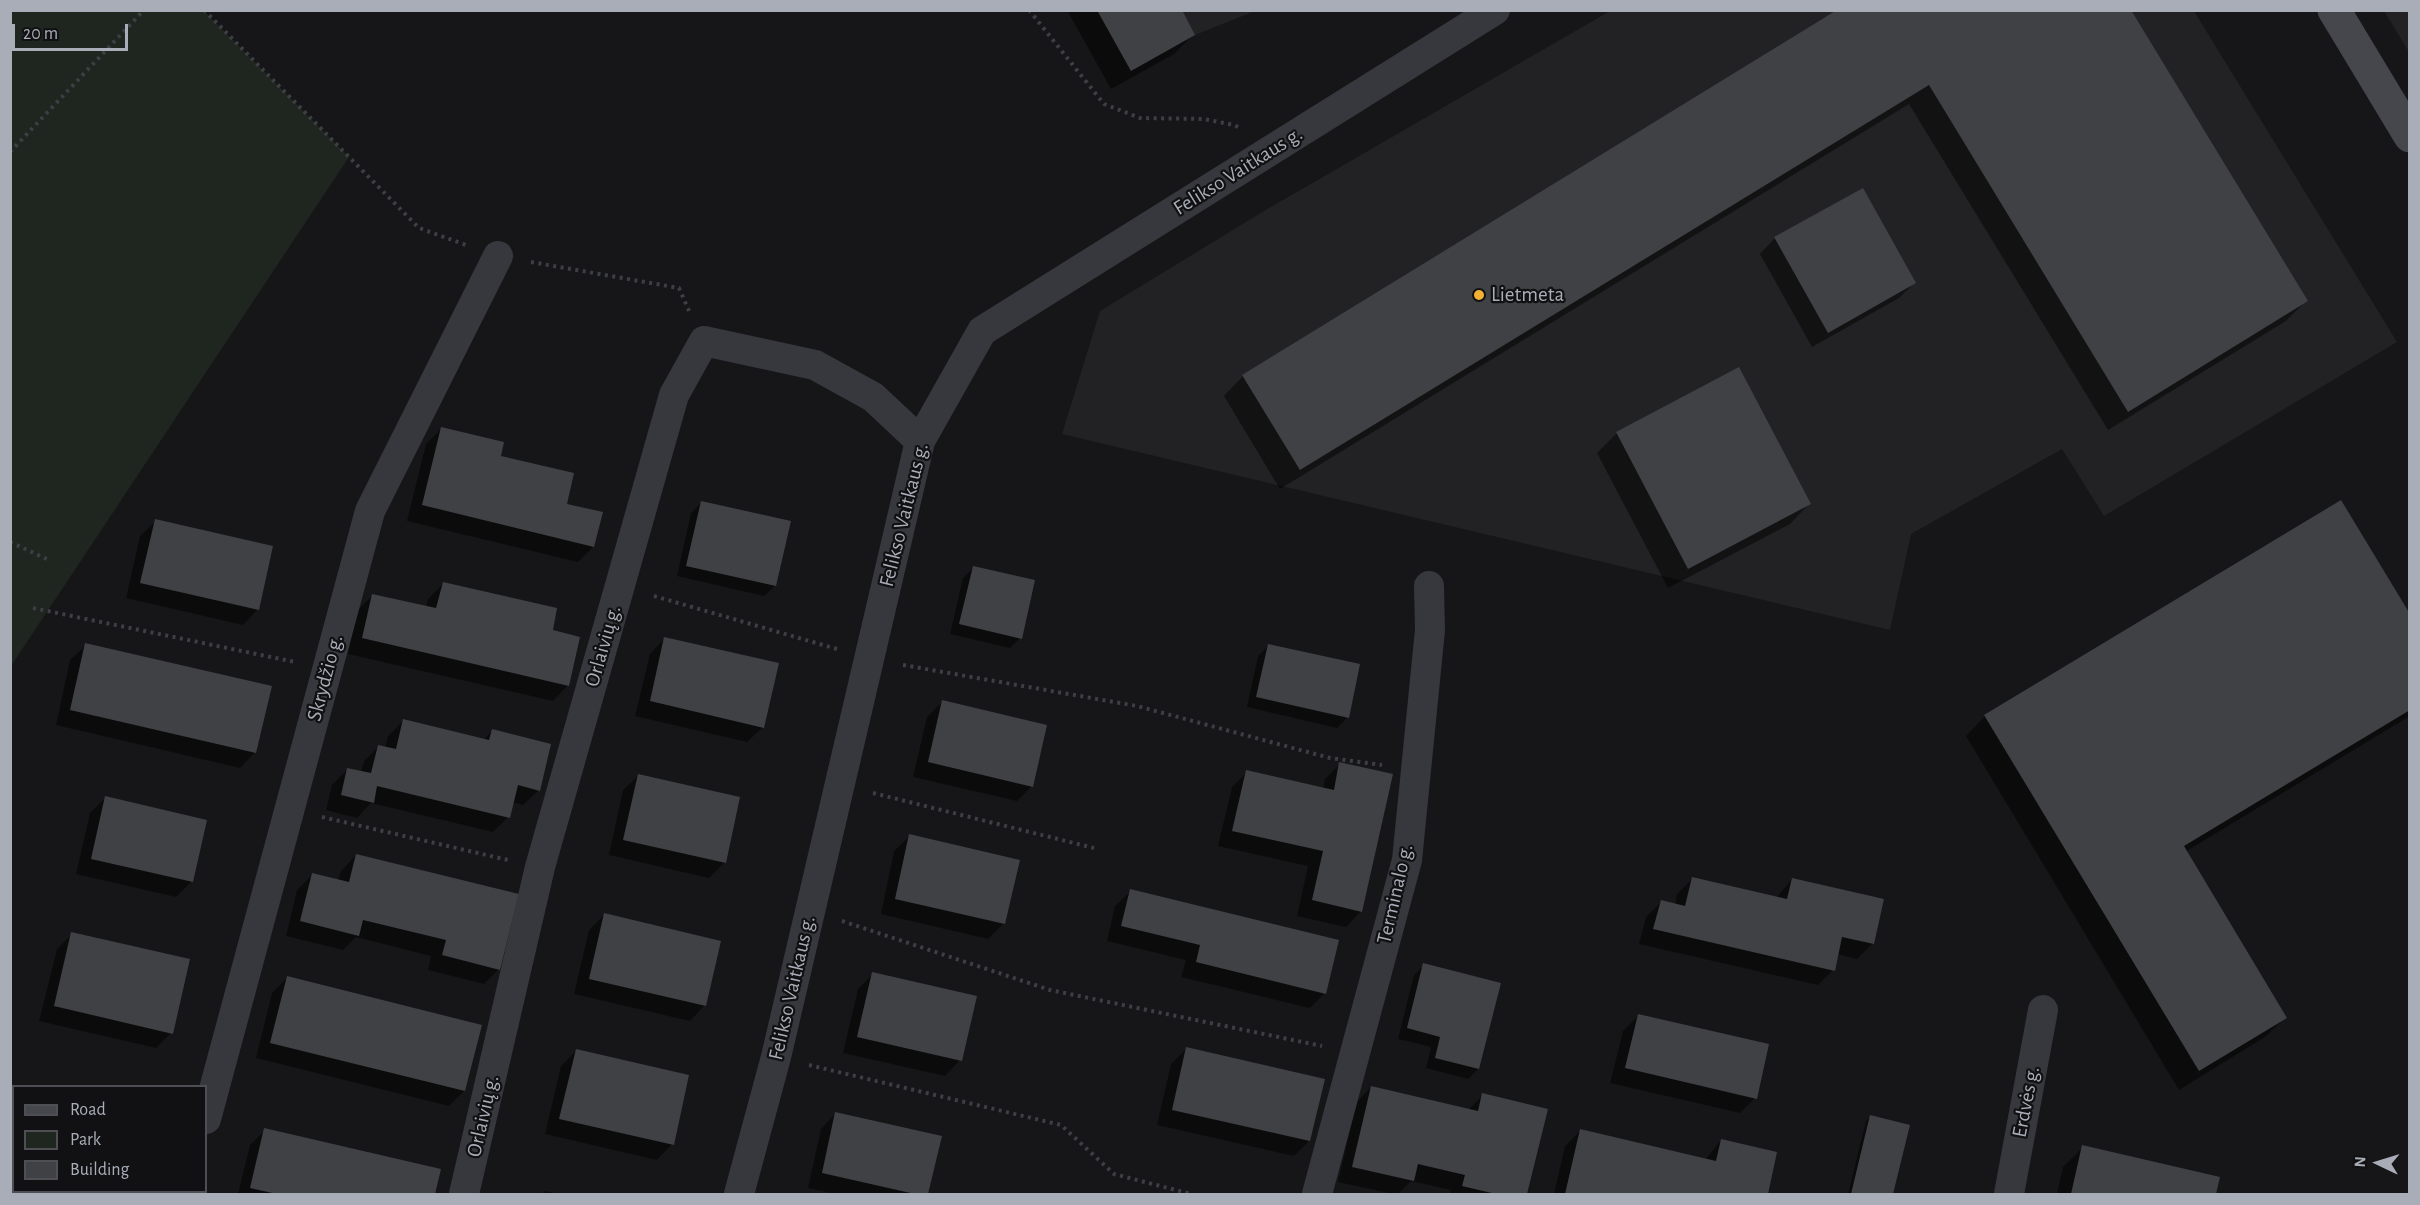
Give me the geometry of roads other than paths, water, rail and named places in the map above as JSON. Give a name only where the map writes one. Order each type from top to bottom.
[{"type":"main road","points":[[2334,10],[2409,136]]},
{"type":"street","name":"Felikso Vaitkaus g.","points":[[739,1194],[776,1057],[920,441],[982,331],[1495,10]]},
{"type":"street","name":"Skrydžio g.","points":[[207,1115],[370,511],[498,256]]},
{"type":"street","name":"Orlaivių g.","points":[[464,1194],[540,867],[674,395],[704,341],[815,365],[873,397],[920,441]]},
{"type":"street","name":"Terminalo g.","points":[[1317,1194],[1407,860],[1430,630],[1429,586]]},
{"type":"street","name":"Erdvės g.","points":[[2008,1194],[2043,1010]]},
{"type":"place","name":"Lietmeta","points":[[1479,295]]}]
